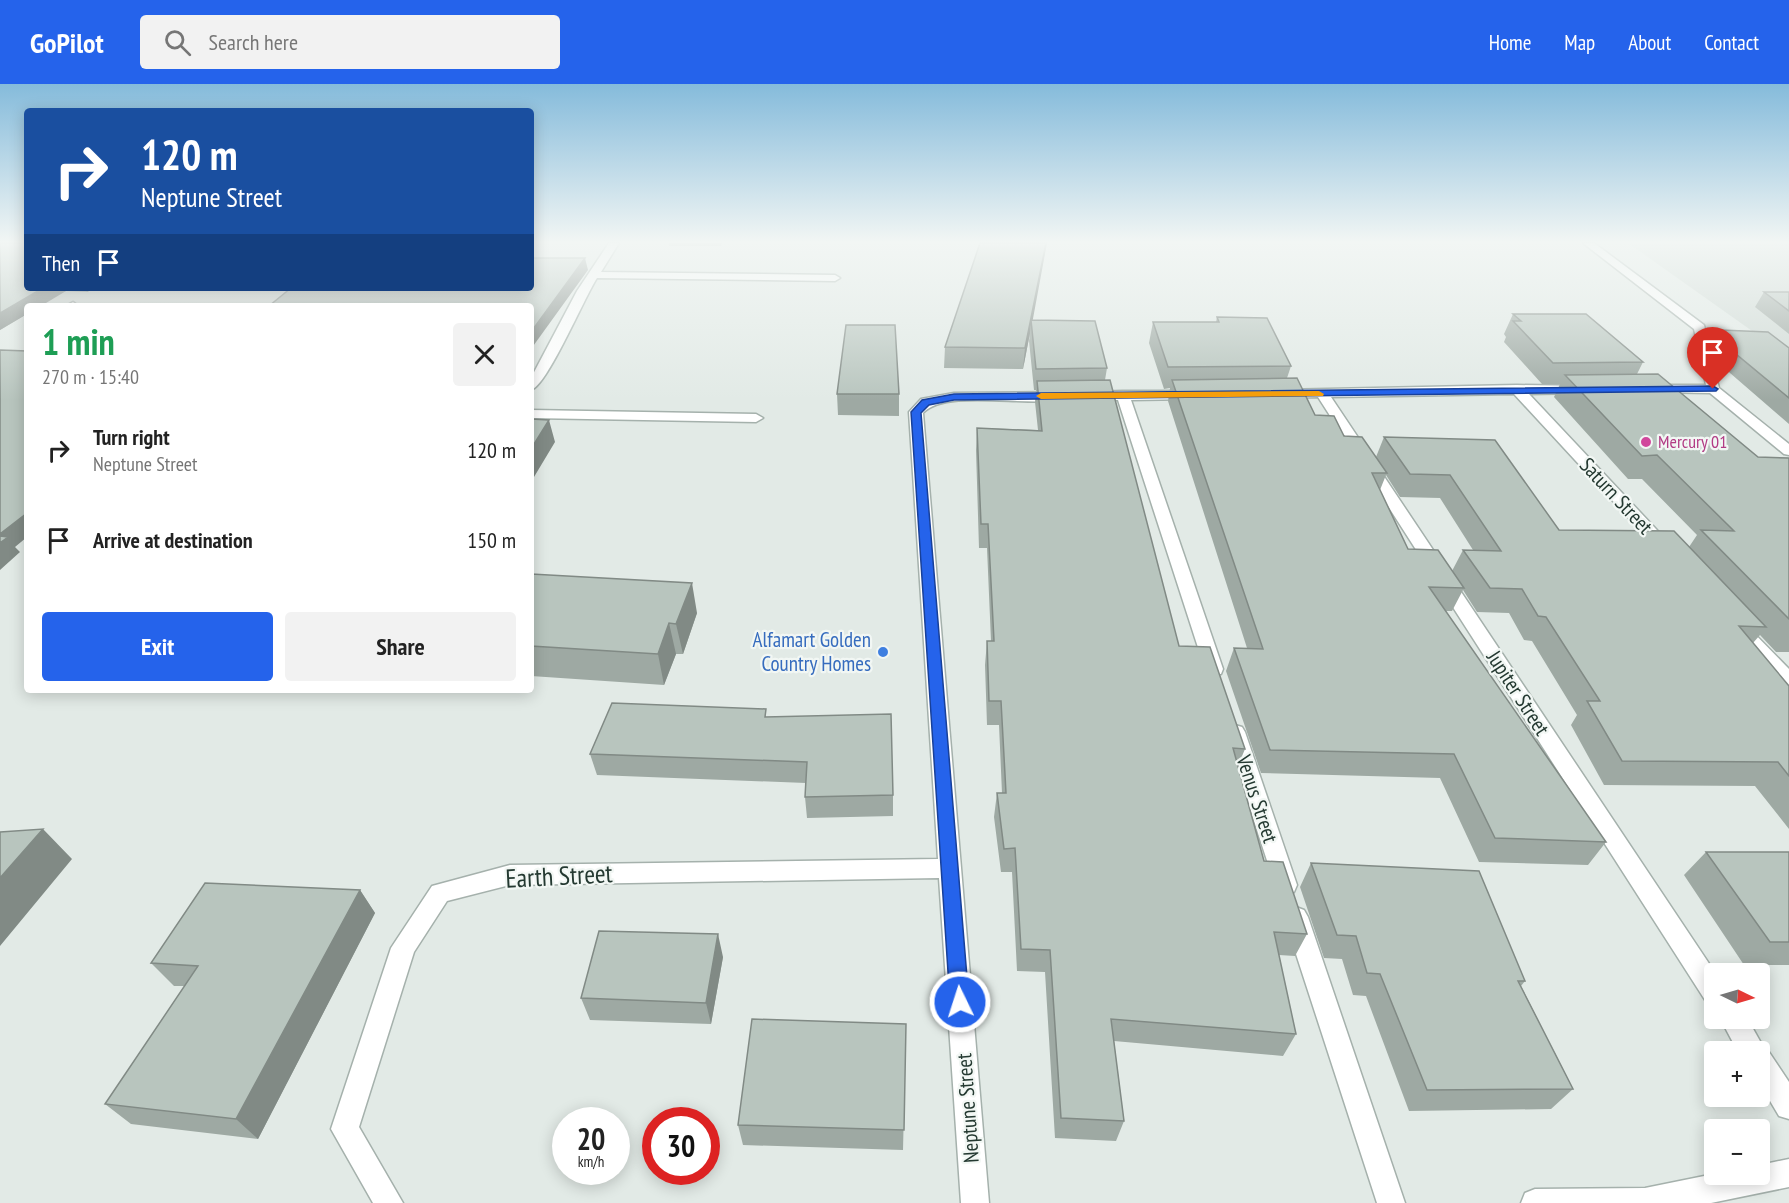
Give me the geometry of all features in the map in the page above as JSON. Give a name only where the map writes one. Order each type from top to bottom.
[{"type":"street","points":[[536,374],[581,295]]},
{"type":"street","points":[[1657,295],[1701,328],[1713,389]]},
{"type":"street","name":"Saturn Street","points":[[1517,389],[1677,561]]},
{"type":"street","points":[[1264,394],[1598,389]]},
{"type":"street","points":[[1632,389],[1713,389],[1789,451]]},
{"type":"street","name":"Jupiter Street","points":[[1322,394],[1704,977]]},
{"type":"street","points":[[1123,395],[1221,691]]},
{"type":"street","name":"Neptune Street","points":[[975,1203],[916,412],[926,402],[954,397],[1205,395]]},
{"type":"street","points":[[534,414],[756,418]]},
{"type":"street","points":[[1725,613],[1789,681]]},
{"type":"street","name":"Venus Street","points":[[1229,714],[1391,1203]]},
{"type":"street","name":"Earth Street","points":[[389,1203],[345,1129],[403,948],[440,893],[510,875],[950,868]]},
{"type":"street","points":[[1770,1077],[1789,1106]]},
{"type":"street","points":[[1535,1203],[1645,1203],[1789,1173]]},
{"type":"shaded area","points":[[1702,295],[1789,295],[1789,357]]},
{"type":"building","points":[[0,295],[31,295],[0,313]]},
{"type":"building","points":[[282,295],[558,295],[534,328],[534,303],[273,303]]},
{"type":"building","points":[[962,295],[1036,295],[1025,348],[945,347]]},
{"type":"building","points":[[1768,295],[1789,295],[1789,311]]},
{"type":"building","points":[[1513,314],[1586,314],[1643,362],[1553,363],[1513,321],[1521,321]]},
{"type":"building","points":[[1217,317],[1267,318],[1291,366],[1168,367],[1153,322],[1219,322]]},
{"type":"building","points":[[1031,320],[1095,321],[1107,368],[1036,369]]},
{"type":"building","points":[[846,325],[895,325],[899,394],[837,394]]},
{"type":"building","points":[[1721,330],[1768,332],[1789,348],[1789,398],[1724,344]]},
{"type":"building","points":[[0,350],[24,351],[24,515],[0,534]]},
{"type":"building","points":[[1658,374],[1758,457],[1789,458],[1789,619],[1701,530],[1734,531],[1657,455],[1642,456],[1565,375]]},
{"type":"building","points":[[1297,378],[1315,415],[1334,416],[1344,436],[1362,437],[1387,473],[1372,473],[1408,549],[1438,550],[1464,588],[1429,587],[1606,842],[1495,838],[1454,754],[1270,750],[1234,648],[1263,649],[1172,380]]},
{"type":"building","points":[[1110,380],[1179,646],[1210,647],[1245,749],[1233,748],[1264,861],[1283,862],[1307,934],[1274,932],[1296,1034],[1111,1019],[1124,1121],[1061,1118],[1050,950],[1021,949],[1015,848],[1004,849],[997,793],[1006,793],[1001,701],[989,701],[987,641],[994,641],[988,524],[981,524],[977,428],[1042,431],[1037,381]]},
{"type":"building","points":[[534,419],[549,420],[534,444]]},
{"type":"building","points":[[1384,437],[1495,440],[1559,530],[1674,531],[1766,627],[1739,626],[1789,686],[1789,776],[1778,762],[1622,761],[1587,701],[1600,701],[1546,617],[1538,616],[1522,589],[1490,588],[1463,550],[1501,551],[1450,475],[1410,474]]},
{"type":"building","points":[[0,536],[8,537],[0,543]]},
{"type":"building","points":[[534,574],[692,583],[676,624],[669,623],[658,654],[534,646]]},
{"type":"building","points":[[612,703],[766,709],[765,717],[891,714],[893,795],[805,797],[807,762],[590,754]]},
{"type":"building","points":[[43,829],[0,878],[0,832]]},
{"type":"building","points":[[1706,852],[1789,852],[1789,942],[1770,942]]},
{"type":"building","points":[[1311,863],[1479,871],[1525,981],[1518,981],[1573,1089],[1427,1090],[1380,974],[1367,973],[1356,936],[1337,935]]},
{"type":"building","points":[[205,883],[360,890],[236,1119],[105,1104],[198,966],[151,963]]},
{"type":"building","points":[[599,931],[718,934],[706,1003],[581,998]]},
{"type":"building","points":[[752,1019],[906,1024],[904,1130],[738,1125]]},
{"type":"slow traffic","points":[[1041,396],[1319,394]]},
{"type":"place","name":"Mercury 01","points":[[1646,442]]},
{"type":"place","name":"Alfamart Golden Country Homes","points":[[883,652]]},
{"type":"route","points":[[960,1002],[916,412],[926,402],[954,397],[1322,394],[1517,389],[1713,389]]}]
